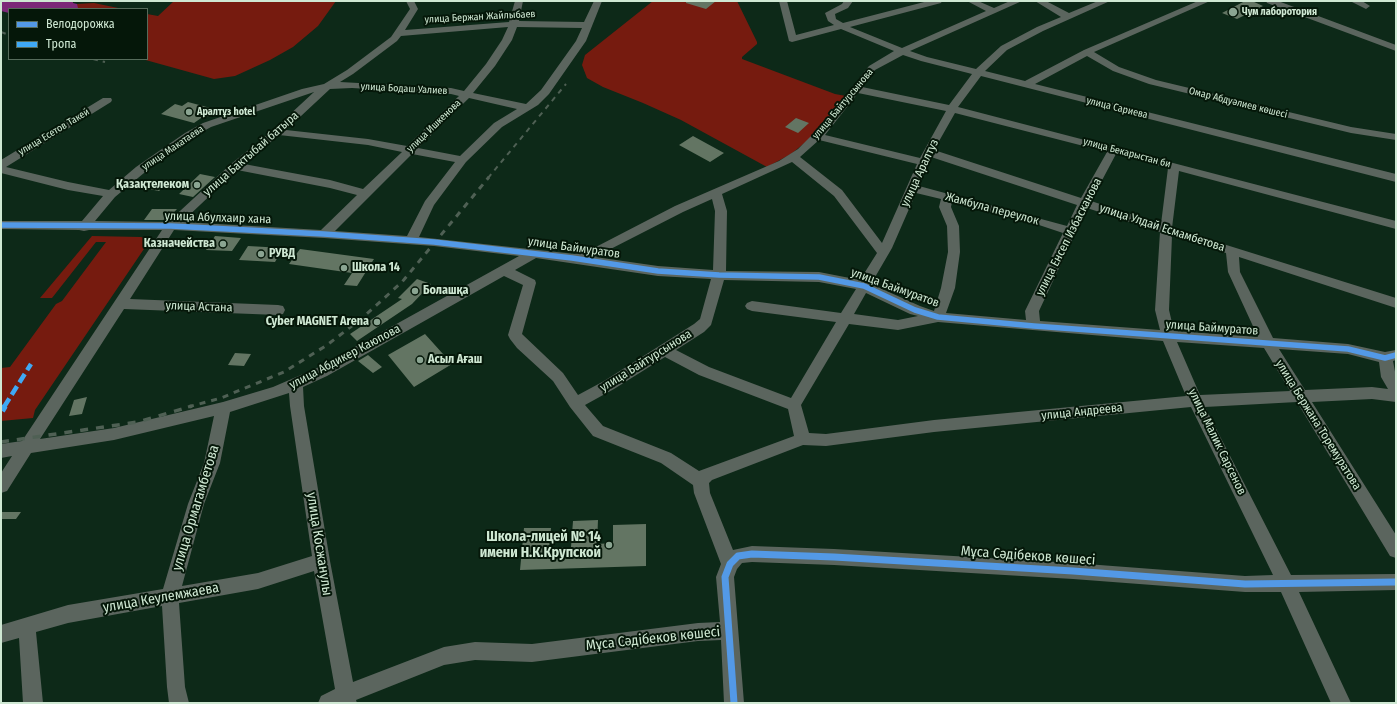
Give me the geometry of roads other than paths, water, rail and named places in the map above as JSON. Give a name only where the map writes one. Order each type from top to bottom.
[{"type":"street","name":"улица Бактыбай батыра","points":[[1,486],[172,226],[235,166],[277,132],[327,86],[394,39],[414,9],[410,1]]},
{"type":"street","name":"улица Ишкенова","points":[[324,234],[466,96],[490,66],[507,40],[519,1]]},
{"type":"street","points":[[411,240],[429,204],[462,160],[498,125],[528,107],[545,92],[581,41],[598,1]]},
{"type":"street","points":[[783,1],[792,39],[938,1]]},
{"type":"street","points":[[841,26],[833,21],[830,13],[845,6],[849,1]]},
{"type":"street","points":[[971,1],[993,11]]},
{"type":"street","name":"улица Байтурсынова","points":[[572,258],[594,253],[673,212],[783,163],[802,151],[828,125],[872,68],[902,52],[1018,1]]},
{"type":"street","points":[[1039,1],[1069,17]]},
{"type":"street","name":"улица Аралтуз","points":[[794,405],[883,253],[926,157],[952,109],[978,73],[1004,48],[1040,29],[1106,1]]},
{"type":"street","points":[[1026,85],[1087,52],[1206,1]]},
{"type":"street","points":[[1270,1],[1396,48]]},
{"type":"street","points":[[1354,1],[1366,6]]},
{"type":"street","name":"улица Бержан Жайлыбаев","points":[[398,33],[513,24],[588,25]]},
{"type":"street","name":"улица Сариева","points":[[841,26],[902,52],[924,59],[1396,178]]},
{"type":"street","name":"Омар Абдуәлиев көшесі","points":[[1087,52],[1116,69],[1152,82],[1351,130],[1396,137]]},
{"type":"street","name":"улица Бодаш Уалиев","points":[[327,86],[451,91],[466,96],[528,107]]},
{"type":"street","name":"улица Макатаева","points":[[84,227],[110,194],[174,145],[207,125],[306,91],[327,86]]},
{"type":"street","name":"улица Бекарыстан би","points":[[856,89],[952,109],[1396,225]]},
{"type":"street","name":"улица Есетов Такей","points":[[1,165],[107,100]]},
{"type":"street","points":[[277,132],[410,149],[462,160]]},
{"type":"street","name":"улица Улдай Есмамбетова","points":[[817,136],[926,157],[1084,203],[1396,303]]},
{"type":"street","name":"улица Енсеп Избасканова","points":[[1034,326],[1032,311],[1084,203],[1113,150]]},
{"type":"street","points":[[792,157],[838,193],[883,253]]},
{"type":"street","points":[[235,166],[330,184],[365,193]]},
{"type":"street","name":"улица Малик Сарсенов","points":[[1174,166],[1166,230],[1162,310],[1168,336],[1195,401],[1286,583],[1341,703]]},
{"type":"street","points":[[1,169],[68,186],[110,194]]},
{"type":"street","name":"Жамбула переулок","points":[[913,188],[1039,221],[1070,231]]},
{"type":"street","name":"улица Байтурсынова","points":[[575,404],[609,385],[699,328],[706,321],[718,275],[721,211],[716,193]]},
{"type":"street","points":[[752,306],[898,325],[938,317],[948,288],[954,252],[953,226],[945,207],[947,196]]},
{"type":"street","name":"улица Абулхаир хана","points":[[1,225],[84,227],[172,226],[324,234],[434,242]]},
{"type":"street","name":"улица Баймуратов","points":[[434,242],[572,258],[658,271],[718,275],[819,277],[864,286],[915,310],[938,317],[1034,326],[1348,349],[1390,356]]},
{"type":"street","name":"улица Бержана Торемуратова","points":[[1232,250],[1234,272],[1268,343],[1396,550]]},
{"type":"street","name":"улица Абдикер Каюпова","points":[[1,451],[114,434],[223,408],[277,392],[322,372],[533,254]]},
{"type":"street","points":[[504,270],[530,283],[516,335],[522,344],[558,377],[575,404],[598,431],[666,458],[701,480]]},
{"type":"street","name":"улица Астана","points":[[120,304],[278,310]]},
{"type":"street","points":[[664,350],[704,371],[794,405],[803,439],[706,475],[701,480],[702,493],[730,564]]},
{"type":"street","points":[[1390,356],[1388,377],[1396,389]]},
{"type":"street","name":"улица Косжанулы","points":[[296,384],[297,406],[321,561],[346,699]]},
{"type":"street","name":"улица Андреева","points":[[803,439],[826,440],[934,426],[1195,401],[1372,392],[1396,396]]},
{"type":"street","name":"улица Ормагамбетова","points":[[178,703],[170,596],[196,504],[212,463],[223,408]]},
{"type":"street","name":"Мұса Сәдібеков көшесі","points":[[328,703],[346,699],[444,656],[475,651],[532,653],[698,632],[730,631],[725,577],[730,564],[738,556],[752,554],[834,557],[1073,571],[1245,584],[1396,582]]},
{"type":"street","name":"улица Кеулемжаева","points":[[1,634],[68,614],[258,581],[321,561]]},
{"type":"street","points":[[27,627],[33,703]]},
{"type":"street","points":[[730,631],[734,703]]},
{"type":"railway","points":[[1,32],[8,35]]},
{"type":"railway","points":[[97,60],[105,62]]},
{"type":"railway","points":[[488,178],[566,84]]},
{"type":"railway","points":[[188,407],[221,398],[284,372],[327,345],[361,319],[402,282],[489,177]]},
{"type":"railway","points":[[1,442],[138,422],[192,406]]},
{"type":"place","name":"Чум лаборотория","points":[[1233,12]]},
{"type":"place","name":"Аралтұз hotel","points":[[189,112]]},
{"type":"place","name":"Қазақтелеком","points":[[197,185]]},
{"type":"place","name":"Казначейства","points":[[223,244]]},
{"type":"place","name":"РУВД","points":[[261,254]]},
{"type":"place","name":"Школа 14","points":[[344,268]]},
{"type":"place","name":"Болашқа","points":[[415,291]]},
{"type":"place","name":"Cyber MAGNET Arena","points":[[377,322]]},
{"type":"place","name":"Асыл Ағаш","points":[[420,360]]},
{"type":"place","name":"Школа-лицей № 14 имени Н.К.Крупской","points":[[609,545]]}]
